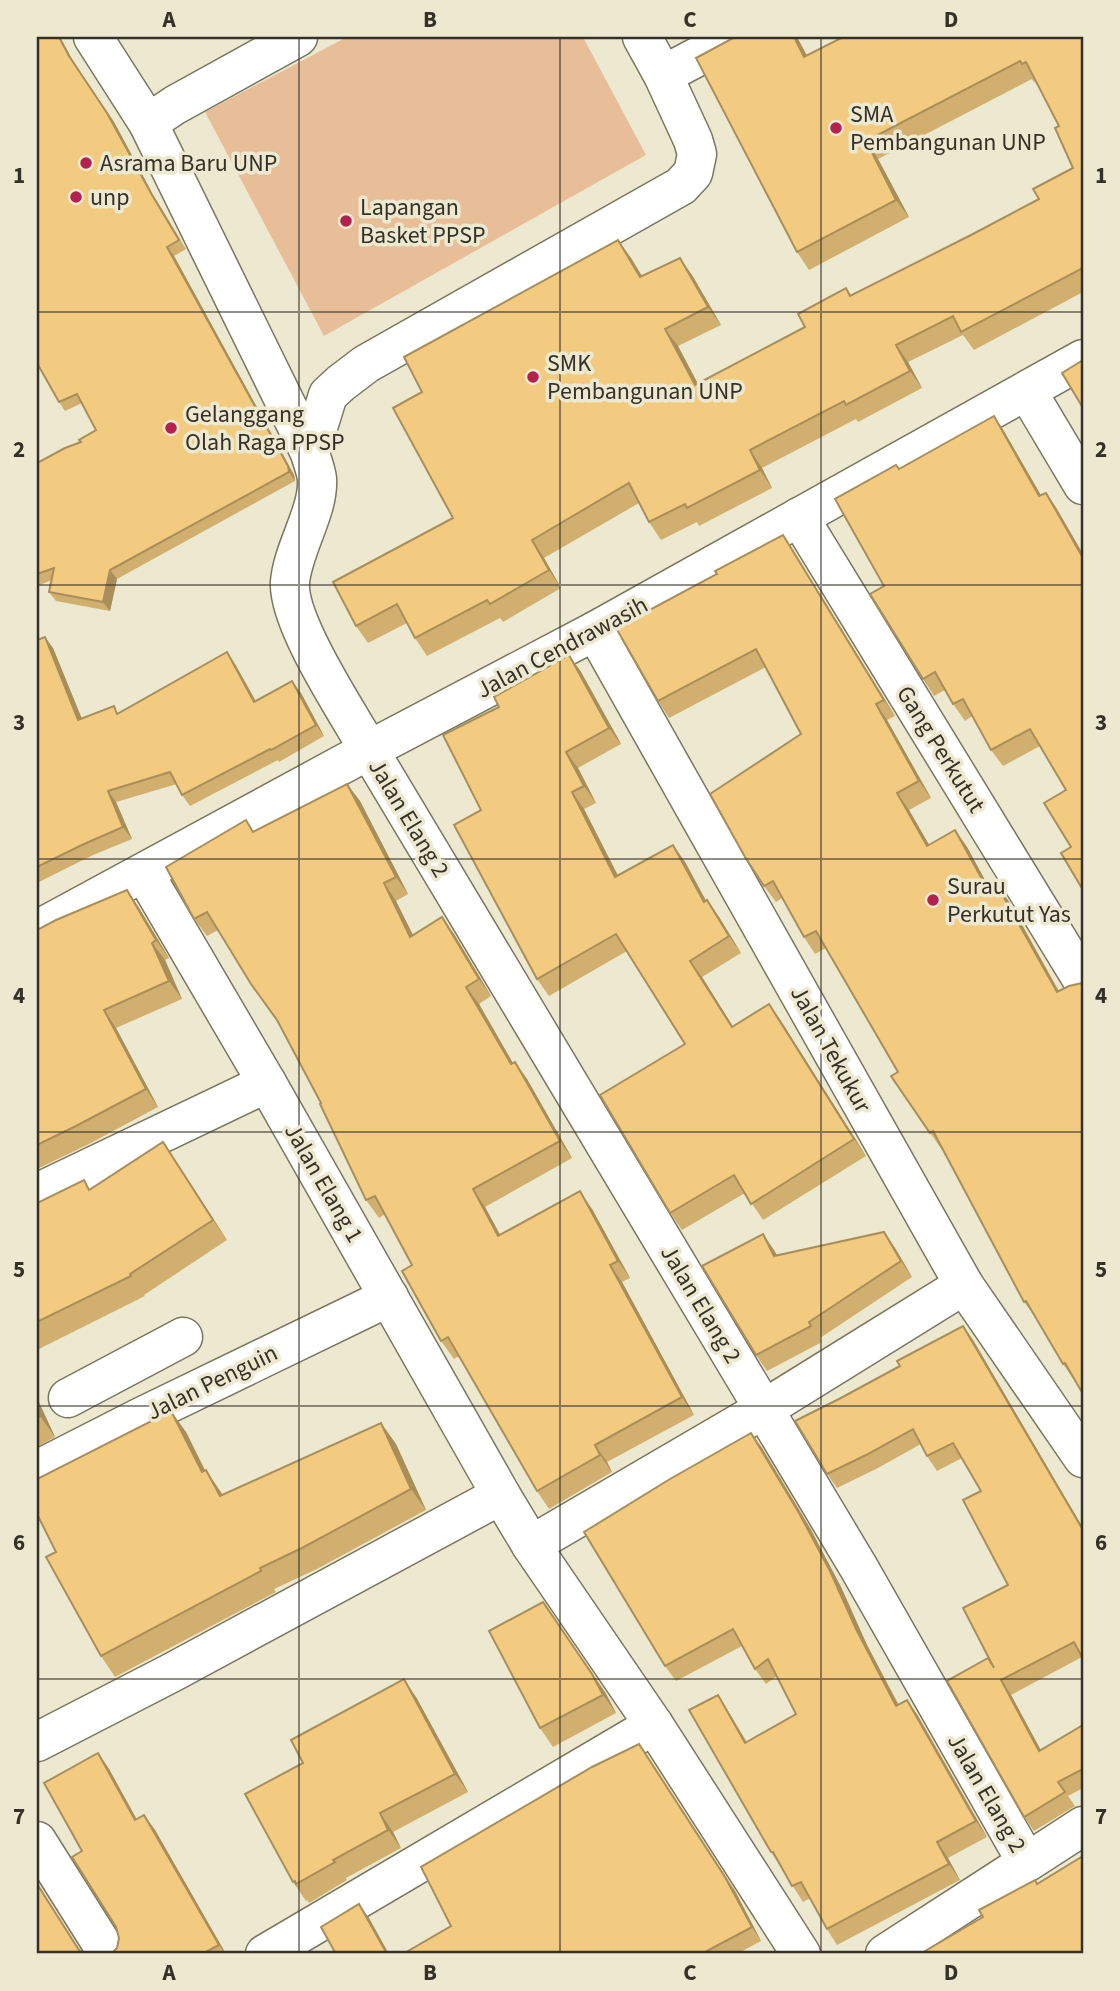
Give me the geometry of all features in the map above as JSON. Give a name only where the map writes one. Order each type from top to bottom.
[{"type":"street","points":[[93,37],[148,123],[310,453]]},
{"type":"street","points":[[148,123],[175,105],[298,37]]},
{"type":"street","points":[[310,453],[328,395],[366,364],[681,186],[693,173],[697,154],[693,140],[642,37]]},
{"type":"street","points":[[663,75],[735,37]]},
{"type":"street","name":"Jalan Cendrawasih","points":[[37,930],[595,631],[1083,359]]},
{"type":"street","points":[[1027,391],[1083,485]]},
{"type":"street","name":"Jalan Elang 2","points":[[310,453],[317,479],[313,506],[290,581],[291,601],[302,630],[369,750],[859,1568],[1026,1861]]},
{"type":"street","name":"Gang Perkutut","points":[[799,517],[1083,981]]},
{"type":"street","name":"Jalan Tekukur","points":[[595,631],[964,1285],[1083,1458]]},
{"type":"street","name":"Jalan Elang 1","points":[[144,873],[531,1545],[654,1725],[801,1954]]},
{"type":"street","points":[[37,1193],[267,1083]]},
{"type":"street","points":[[531,1545],[764,1409],[964,1285]]},
{"type":"street","name":"Jalan Penguin","points":[[37,1470],[389,1297]]},
{"type":"street","points":[[68,1398],[183,1338]]},
{"type":"street","points":[[119,1371],[141,1417]]},
{"type":"street","points":[[37,1742],[501,1495]]},
{"type":"street","points":[[265,1954],[654,1725]]},
{"type":"street","points":[[884,1954],[1083,1826]]},
{"type":"street","points":[[37,1841],[108,1954]]},
{"type":"shaded area","points":[[347,37],[583,37],[646,155],[324,336],[205,112]]},
{"type":"building","points":[[37,37],[59,37],[107,113],[179,240],[167,247],[289,472],[110,570],[103,602],[49,592],[54,568],[37,574],[37,463],[81,442],[79,440],[96,430],[77,394],[59,402],[37,363]]},
{"type":"building","points":[[735,37],[794,37],[804,57],[843,37],[1083,37],[1083,268],[961,332],[953,316],[896,345],[910,371],[846,405],[844,401],[750,450],[760,470],[687,508],[685,504],[649,522],[629,483],[532,540],[549,570],[490,604],[487,600],[415,638],[397,604],[356,626],[333,582],[453,518],[393,408],[422,392],[404,357],[618,240],[640,277],[680,258],[708,307],[665,329],[695,385],[805,327],[798,314],[846,288],[850,296],[1039,199],[1033,189],[1073,168],[1055,128],[1059,126],[1026,62],[1022,64],[1020,61],[866,141],[896,200],[797,252],[696,58]]},
{"type":"building","points":[[1083,360],[1083,408],[1062,373]]},
{"type":"building","points":[[994,416],[1039,496],[1046,493],[1083,558],[1083,890],[1061,853],[1071,847],[1044,803],[1066,790],[1030,729],[991,750],[963,699],[953,704],[935,672],[923,679],[870,594],[884,586],[835,499],[896,465],[899,469]]},
{"type":"building","points":[[783,535],[884,700],[876,704],[919,781],[897,793],[927,846],[955,830],[989,892],[998,887],[1057,992],[1083,982],[1083,1394],[1026,1301],[1024,1302],[933,1131],[930,1133],[891,1076],[898,1072],[816,931],[804,937],[773,881],[764,886],[710,794],[801,734],[756,649],[658,701],[616,628]]},
{"type":"building","points":[[45,637],[78,720],[114,706],[117,714],[227,652],[254,702],[292,681],[316,725],[182,795],[170,772],[108,791],[123,827],[37,867],[37,640]]},
{"type":"building","points":[[569,655],[609,728],[566,752],[584,786],[572,792],[615,877],[673,845],[704,902],[707,900],[729,936],[690,961],[732,1027],[769,1004],[854,1139],[751,1204],[734,1175],[670,1213],[600,1095],[685,1044],[616,934],[537,979],[454,825],[481,810],[443,735],[499,707],[494,697]]},
{"type":"building","points":[[347,784],[396,877],[384,883],[410,937],[442,917],[479,979],[466,987],[511,1064],[515,1062],[560,1141],[473,1189],[498,1236],[580,1191],[618,1261],[610,1265],[682,1397],[595,1445],[600,1455],[537,1491],[448,1337],[441,1341],[402,1271],[412,1265],[375,1196],[366,1200],[321,1103],[277,1020],[251,984],[207,912],[194,919],[166,867],[246,820],[253,832]]},
{"type":"building","points":[[127,890],[156,940],[152,943],[169,981],[104,1010],[146,1089],[37,1145],[37,930]]},
{"type":"building","points":[[163,1142],[213,1220],[130,1274],[131,1276],[37,1322],[37,1203],[84,1180],[89,1190]]},
{"type":"building","points":[[884,1232],[901,1261],[809,1322],[811,1326],[756,1355],[702,1266],[763,1234],[774,1256]]},
{"type":"building","points":[[963,1326],[1083,1530],[1083,1659],[1074,1642],[1001,1680],[1039,1751],[1083,1725],[1083,1769],[1058,1782],[1065,1792],[1024,1817],[947,1681],[988,1658],[994,1668],[963,1608],[1008,1585],[963,1500],[981,1491],[953,1443],[927,1456],[913,1429],[827,1474],[795,1421],[900,1366],[897,1361]]},
{"type":"building","points":[[171,1411],[202,1472],[206,1470],[220,1496],[381,1423],[411,1489],[101,1656],[46,1557],[56,1552],[37,1514],[37,1479]]},
{"type":"building","points":[[751,1433],[830,1571],[856,1629],[896,1706],[907,1700],[976,1821],[937,1842],[949,1864],[827,1929],[801,1882],[792,1886],[689,1710],[718,1695],[745,1743],[796,1714],[768,1659],[755,1669],[733,1629],[665,1666],[584,1532]]},
{"type":"building","points":[[543,1602],[592,1674],[603,1695],[540,1728],[489,1631]]},
{"type":"building","points":[[404,1679],[455,1774],[380,1813],[388,1830],[296,1884],[245,1794],[303,1763],[291,1740]]},
{"type":"building","points":[[639,1744],[725,1877],[752,1927],[705,1952],[706,1954],[403,1954],[451,1926],[421,1867],[592,1767]]},
{"type":"building","points":[[98,1753],[135,1820],[144,1815],[219,1945],[202,1954],[111,1954],[117,1948],[119,1938],[116,1927],[72,1857],[82,1851],[44,1783]]},
{"type":"building","points":[[1083,1856],[1083,1954],[920,1954],[983,1917],[979,1910],[1035,1880],[1037,1884]]},
{"type":"building","points":[[37,1884],[79,1950],[83,1954],[37,1954]]},
{"type":"building","points":[[359,1904],[387,1954],[336,1954],[321,1927]]},
{"type":"place","name":"SMA Pembangunan UNP","points":[[836,128]]},
{"type":"place","name":"Asrama Baru UNP","points":[[86,163]]},
{"type":"place","name":"unp","points":[[76,197]]},
{"type":"place","name":"Lapangan Basket PPSP","points":[[346,221]]},
{"type":"place","name":"SMK Pembangunan UNP","points":[[533,377]]},
{"type":"place","name":"Gelanggang Olah Raga PPSP","points":[[171,428]]},
{"type":"place","name":"Surau Perkutut Yas","points":[[933,900]]}]
